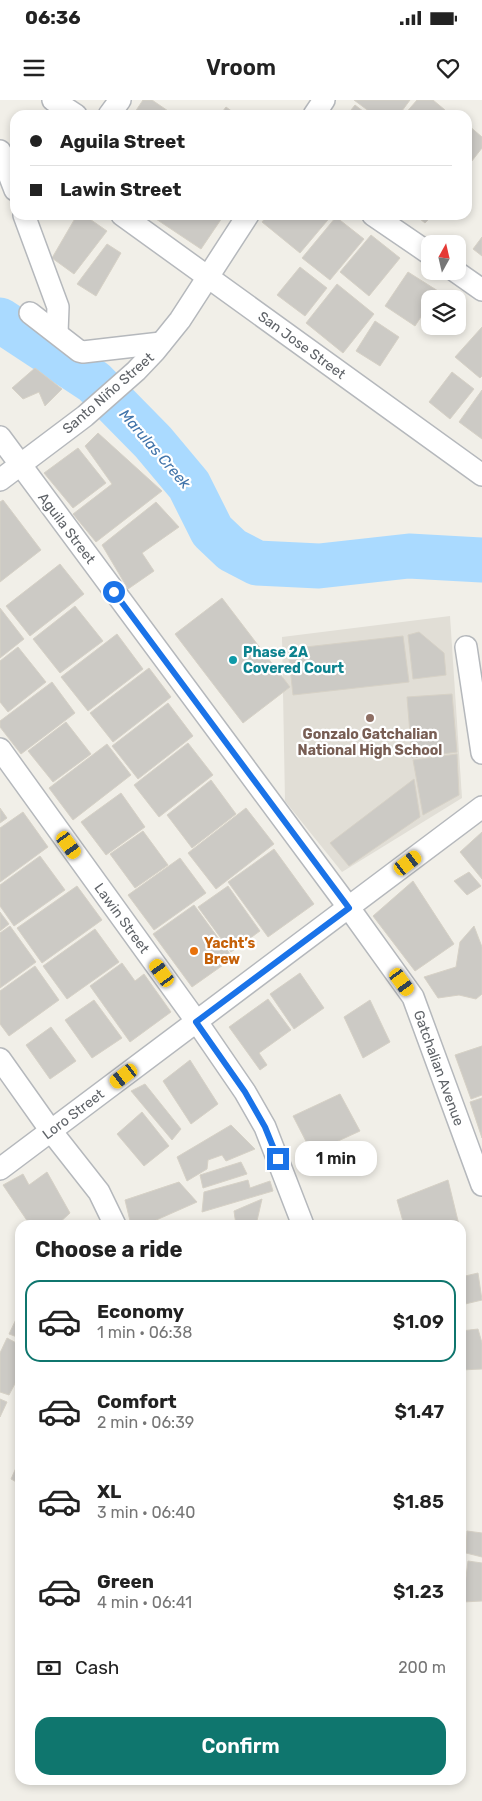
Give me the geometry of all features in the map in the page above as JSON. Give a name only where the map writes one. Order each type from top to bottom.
[{"type":"street","points":[[53,100],[68,110]]},
{"type":"street","points":[[0,151],[10,177]]},
{"type":"street","points":[[26,220],[58,307],[57,333]]},
{"type":"street","name":"San Jose Street","points":[[129,220],[482,475]]},
{"type":"street","name":"Santo Niño Street","points":[[0,480],[85,416],[136,372],[180,320],[245,220]]},
{"type":"street","points":[[380,220],[421,248]]},
{"type":"street","points":[[466,279],[482,290]]},
{"type":"street","points":[[30,313],[79,351],[83,352],[161,343]]},
{"type":"street","name":"Aguila Street","points":[[0,437],[349,908]]},
{"type":"street","points":[[466,647],[482,753]]},
{"type":"street","name":"Lawin Street","points":[[0,749],[245,1092],[265,1127],[301,1220]]},
{"type":"street","name":"Loro Street","points":[[0,1169],[482,806]]},
{"type":"street","name":"Gatchalian Avenue","points":[[349,908],[413,997],[482,1186]]},
{"type":"street","points":[[0,1059],[99,1192],[113,1220]]},
{"type":"shaded area","name":"Gonzalo Gatchalian National High School","points":[[450,616],[462,798],[342,872],[285,801],[282,637]]},
{"type":"building","points":[[143,100],[152,100],[167,110],[136,110]]},
{"type":"building","points":[[354,100],[410,100],[403,110],[367,110]]},
{"type":"building","points":[[417,100],[433,100],[445,110],[408,110]]},
{"type":"building","points":[[355,105],[362,110],[351,110]]},
{"type":"building","points":[[472,128],[482,137],[482,148],[472,161]]},
{"type":"building","points":[[74,220],[91,220],[107,231],[74,274],[52,258]]},
{"type":"building","points":[[158,220],[221,220],[201,249]]},
{"type":"building","points":[[264,220],[328,220],[300,253],[262,222]]},
{"type":"building","points":[[334,220],[340,220],[364,239],[330,280],[302,258]]},
{"type":"building","points":[[371,235],[400,258],[369,296],[340,272]]},
{"type":"building","points":[[482,237],[482,256],[473,249]]},
{"type":"building","points":[[107,244],[121,253],[96,296],[77,284]]},
{"type":"building","points":[[300,267],[327,288],[305,316],[277,295]]},
{"type":"building","points":[[408,272],[436,290],[421,290],[421,317],[415,326],[385,306]]},
{"type":"building","points":[[337,284],[374,314],[343,353],[306,323]]},
{"type":"building","points":[[375,321],[399,337],[380,366],[356,351]]},
{"type":"building","points":[[482,327],[482,376],[480,378],[455,357]]},
{"type":"building","points":[[35,368],[62,389],[45,406],[39,392],[23,399],[12,388]]},
{"type":"building","points":[[452,372],[474,389],[450,419],[429,402]]},
{"type":"building","points":[[482,390],[482,439],[459,422]]},
{"type":"building","points":[[98,433],[162,491],[96,542],[73,514],[112,484],[85,446]]},
{"type":"building","points":[[78,448],[106,483],[73,508],[44,473]]},
{"type":"building","points":[[3,500],[41,550],[0,582],[0,502]]},
{"type":"building","points":[[156,502],[179,527],[142,553],[154,571],[128,589],[102,545]]},
{"type":"building","points":[[60,564],[84,594],[30,636],[6,606]]},
{"type":"building","name":"Phase 2A Covered Court","points":[[222,598],[290,687],[243,723],[175,634]]},
{"type":"building","points":[[75,606],[103,641],[60,673],[33,639]]},
{"type":"building","points":[[0,608],[24,639],[0,658]]},
{"type":"building","points":[[419,632],[444,653],[446,675],[413,679],[408,635]]},
{"type":"building","points":[[117,634],[143,669],[88,711],[61,677]]},
{"type":"building","points":[[403,636],[409,682],[293,695],[288,649]]},
{"type":"building","points":[[18,647],[46,682],[8,712],[0,702],[0,661]]},
{"type":"building","points":[[149,668],[171,697],[113,742],[90,713]]},
{"type":"building","points":[[52,682],[75,713],[21,754],[0,727],[0,721]]},
{"type":"building","points":[[452,694],[457,752],[412,758],[407,697]]},
{"type":"building","points":[[168,703],[193,736],[138,779],[112,746]]},
{"type":"building","points":[[66,722],[91,754],[53,782],[28,751]]},
{"type":"building","points":[[188,743],[213,775],[159,817],[134,785]]},
{"type":"building","points":[[107,744],[131,775],[73,820],[49,788]]},
{"type":"building","points":[[457,754],[459,795],[423,815],[413,760]]},
{"type":"building","points":[[414,779],[420,817],[349,866],[330,843]]},
{"type":"building","points":[[211,780],[236,814],[192,848],[167,815]]},
{"type":"building","points":[[121,793],[145,827],[106,855],[81,822]]},
{"type":"building","points":[[0,808],[7,818],[0,823]]},
{"type":"building","points":[[246,808],[274,844],[216,889],[188,853]]},
{"type":"building","points":[[23,812],[48,847],[0,882],[0,828]]},
{"type":"building","points":[[143,831],[168,865],[135,888],[110,854]]},
{"type":"building","points":[[482,832],[482,879],[460,852]]},
{"type":"building","points":[[274,849],[314,904],[268,937],[228,882]]},
{"type":"building","points":[[40,856],[65,890],[14,926],[0,906],[0,885]]},
{"type":"building","points":[[180,858],[206,893],[154,930],[128,895]]},
{"type":"building","points":[[469,872],[481,886],[467,895],[454,881]]},
{"type":"building","points":[[413,881],[454,944],[415,971],[373,916]]},
{"type":"building","points":[[77,886],[102,920],[42,963],[17,928]]},
{"type":"building","points":[[228,886],[260,931],[231,952],[198,907]]},
{"type":"building","points":[[194,905],[233,958],[192,987],[153,934]]},
{"type":"building","points":[[0,912],[9,924],[0,931]]},
{"type":"building","points":[[10,926],[36,962],[0,988],[0,933]]},
{"type":"building","points":[[474,926],[482,947],[482,994],[476,999],[459,995],[438,998],[424,977],[456,967],[460,942]]},
{"type":"building","points":[[95,929],[119,962],[67,999],[43,966]]},
{"type":"building","points":[[122,963],[135,981],[144,974],[171,1012],[130,1042],[90,986]]},
{"type":"building","points":[[35,966],[59,1000],[9,1036],[0,1024],[0,991]]},
{"type":"building","points":[[300,973],[324,1008],[294,1029],[270,994]]},
{"type":"building","points":[[268,999],[291,1030],[259,1053],[267,1065],[260,1070],[229,1027]]},
{"type":"building","points":[[94,1000],[122,1038],[92,1058],[65,1020]]},
{"type":"building","points":[[370,1000],[390,1042],[363,1058],[344,1017]]},
{"type":"building","points":[[51,1027],[76,1061],[50,1079],[26,1045]]},
{"type":"building","points":[[482,1046],[482,1095],[471,1099],[455,1055]]},
{"type":"building","points":[[190,1060],[218,1104],[191,1124],[163,1081]]},
{"type":"building","points":[[145,1084],[181,1129],[172,1140],[131,1091]]},
{"type":"building","points":[[340,1094],[360,1131],[312,1153],[293,1116]]},
{"type":"building","points":[[482,1098],[482,1138],[470,1102]]},
{"type":"building","points":[[142,1112],[169,1146],[144,1166],[117,1134]]},
{"type":"building","points":[[231,1125],[255,1149],[226,1161],[222,1155],[208,1160],[207,1169],[187,1181],[177,1157]]},
{"type":"building","points":[[241,1162],[247,1174],[203,1188],[200,1175]]},
{"type":"building","points":[[47,1172],[70,1213],[62,1220],[27,1220],[3,1185],[23,1174],[29,1185]]},
{"type":"building","points":[[248,1180],[250,1188],[270,1181],[273,1191],[202,1212],[204,1192]]},
{"type":"building","points":[[448,1180],[458,1220],[403,1220],[397,1200]]},
{"type":"building","points":[[179,1182],[197,1202],[156,1220],[130,1220],[125,1200]]},
{"type":"building","points":[[262,1199],[257,1220],[235,1220],[234,1211]]},
{"type":"building","points":[[478,1273],[482,1300],[466,1304],[466,1276]]},
{"type":"building","points":[[15,1321],[15,1336],[9,1334]]},
{"type":"building","points":[[478,1329],[482,1343],[482,1369],[466,1370],[466,1330]]},
{"type":"building","points":[[7,1338],[15,1342],[15,1384],[9,1395],[0,1392],[0,1353]]},
{"type":"building","points":[[0,1399],[7,1402],[0,1417]]},
{"type":"building","points":[[15,1470],[15,1481],[11,1479]]},
{"type":"building","points":[[467,1531],[482,1533],[482,1557],[466,1553]]},
{"type":"building","points":[[468,1561],[482,1563],[482,1601],[466,1602]]},
{"type":"waterway","name":"Marulas Creek","points":[[0,320],[94,382],[153,442],[189,485],[212,531],[232,550],[257,563],[319,566],[409,556],[482,560]]},
{"type":"place","name":"Phase 2A Covered Court","points":[[233,660]]},
{"type":"place","name":"Gonzalo Gatchalian National High School","points":[[370,718]]},
{"type":"place","name":"Yacht’s Brew","points":[[194,951]]},
{"type":"route","points":[[114,592],[349,908],[196,1022],[245,1092],[265,1127],[278,1159]]}]
